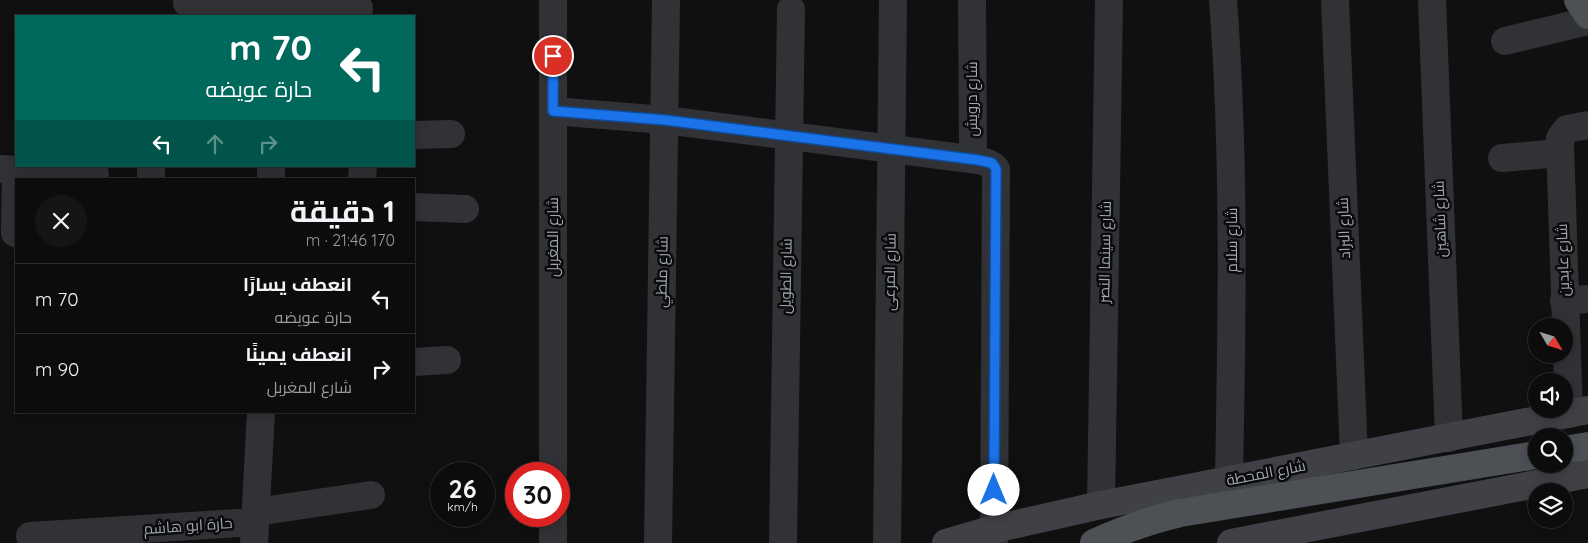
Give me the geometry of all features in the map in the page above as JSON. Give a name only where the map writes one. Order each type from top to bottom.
[{"type":"main road","points":[[1578,0],[1588,15]]},
{"type":"main road","points":[[1573,448],[1588,446]]},
{"type":"main road","points":[[1094,543],[1120,531],[1180,513],[1528,456]]},
{"type":"street","name":"شارع المغربل","points":[[553,0],[553,462]]},
{"type":"street","name":"شارع ملطي","points":[[658,543],[666,0]]},
{"type":"street","name":"شارع المرعى","points":[[887,543],[893,0]]},
{"type":"street","name":"شارع درويش","points":[[972,0],[972,151],[978,160]]},
{"type":"street","name":"شارع سينما النصر","points":[[1101,505],[1108,0]]},
{"type":"street","name":"شارع سلام","points":[[1223,0],[1228,68],[1232,201],[1232,344],[1229,480]]},
{"type":"street","name":"شارع البراد","points":[[1334,0],[1354,456]]},
{"type":"street","name":"شارع شاهين","points":[[1432,0],[1449,438]]},
{"type":"street","points":[[187,6],[359,8]]},
{"type":"street","name":"شارع الطويل","points":[[783,543],[791,9]]},
{"type":"street","points":[[1505,41],[1588,21]]},
{"type":"street","points":[[553,111],[665,120],[992,163],[996,169],[994,536]]},
{"type":"street","name":"شارع عابدين","points":[[1579,412],[1576,300],[1560,138],[1567,129],[1588,125]]},
{"type":"street","points":[[415,135],[451,134]]},
{"type":"street","points":[[1502,158],[1560,153]]},
{"type":"street","points":[[15,233],[8,169],[95,174]]},
{"type":"street","points":[[415,207],[465,209]]},
{"type":"street","points":[[415,362],[447,360]]},
{"type":"street","name":"شارع المحطة","points":[[946,543],[994,536],[1101,505],[1579,412]]},
{"type":"street","points":[[255,525],[261,413]]},
{"type":"street","points":[[1231,543],[1588,474]]},
{"type":"street","name":"حارة ابو هاشم","points":[[30,536],[255,525],[371,495]]},
{"type":"street","points":[[552,543],[553,527]]},
{"type":"route","points":[[553,56],[553,111],[665,120],[992,163],[996,169],[994,490]]}]
